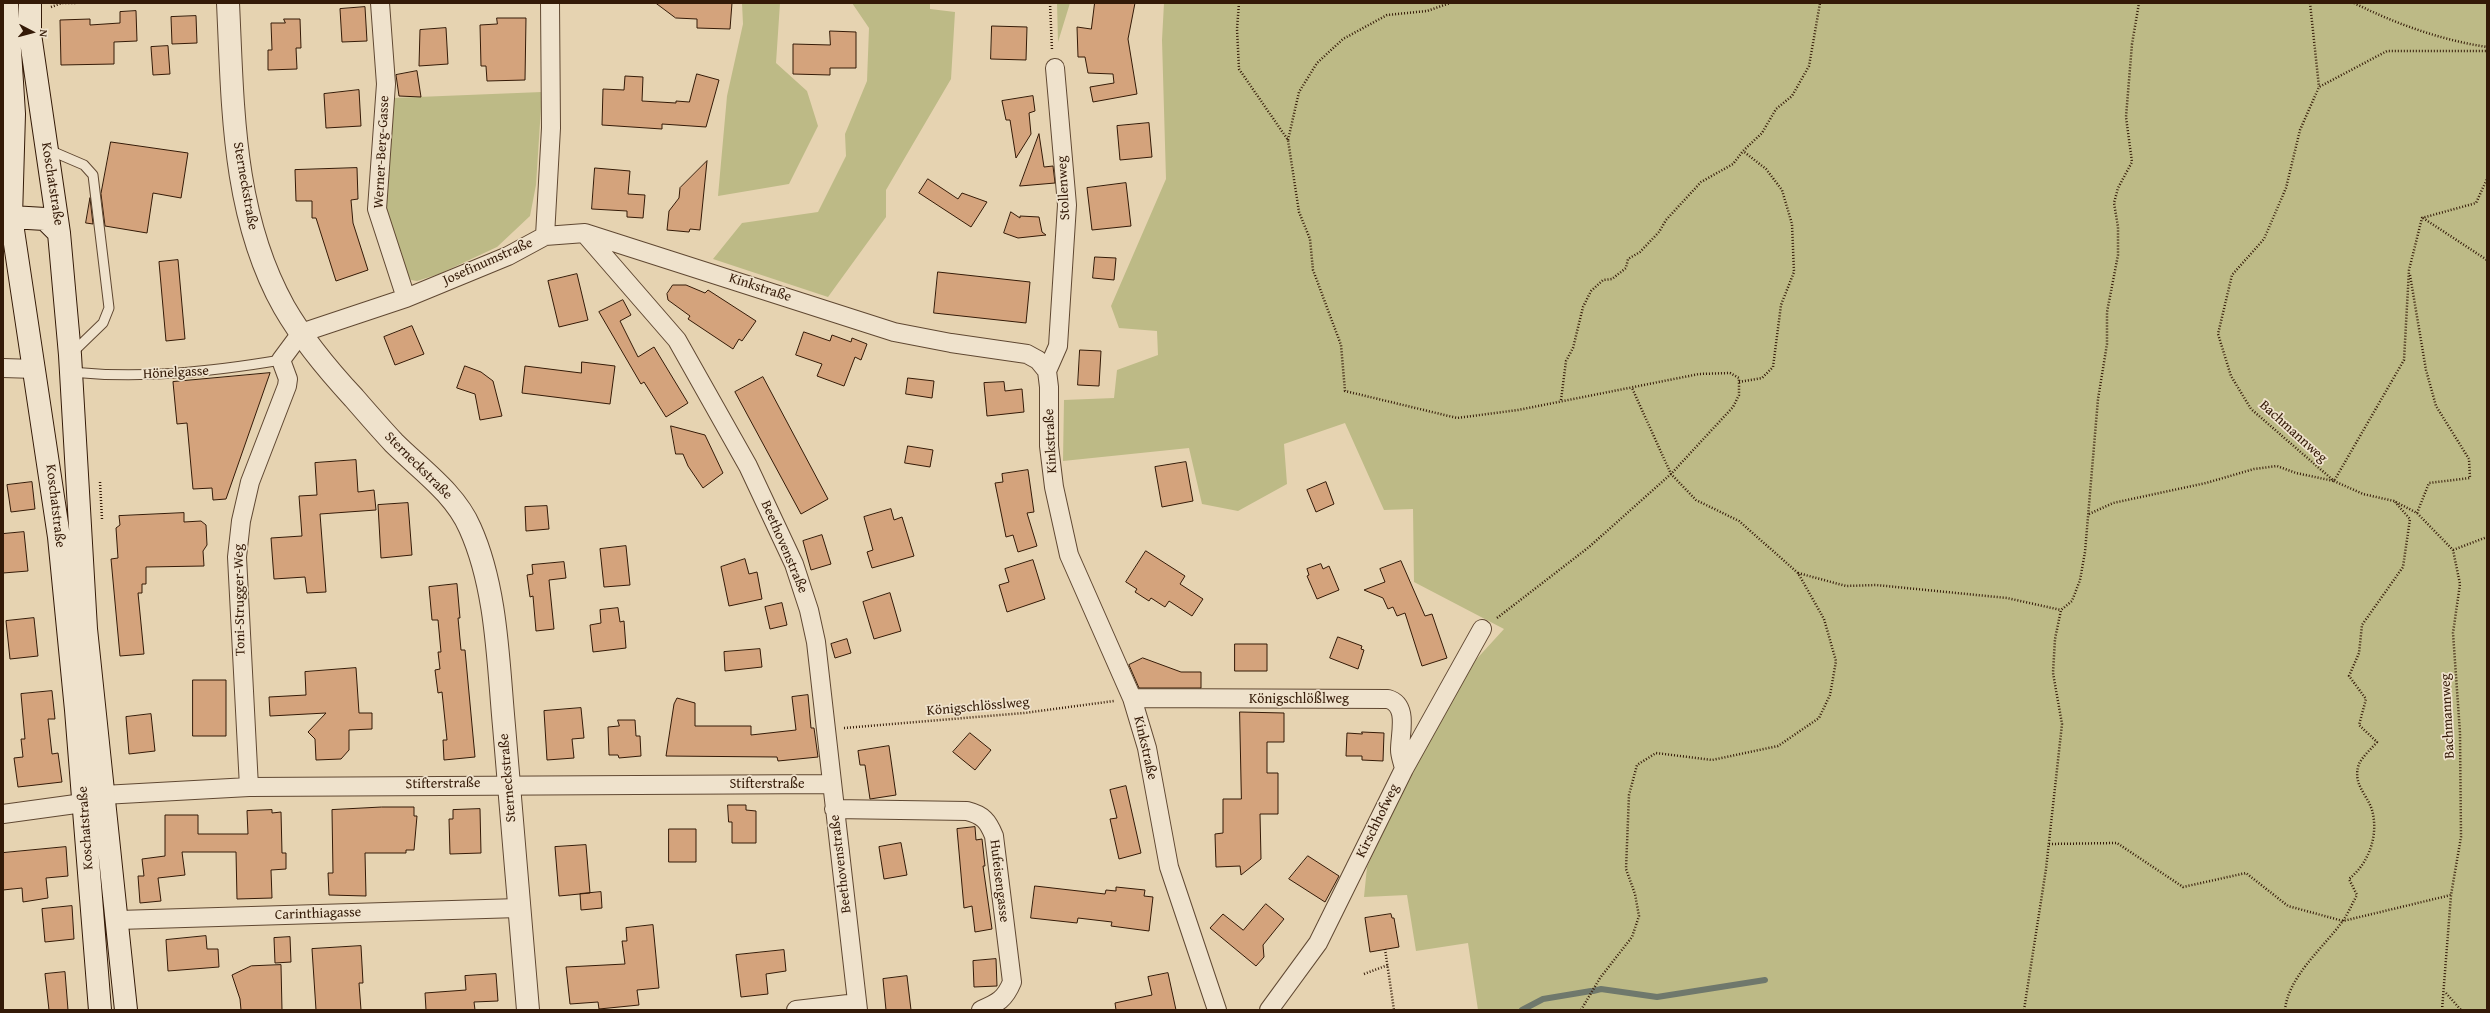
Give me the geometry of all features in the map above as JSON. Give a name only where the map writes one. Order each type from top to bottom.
[{"type":"main road","name":"Koschatstraße","points":[[7,3],[14,114],[11,217],[16,265],[35,368],[59,537],[100,1010]]},
{"type":"main road","name":"Koschatstraße","points":[[30,3],[30,34],[60,233],[70,363],[86,629],[103,795],[118,920],[126,1010]]},
{"type":"main road","name":"Sterneckstraße","points":[[228,3],[234,118],[244,197],[255,239],[270,278],[284,307],[330,372],[388,436],[448,494],[470,525],[480,555],[495,622],[528,1010]]},
{"type":"main road","points":[[11,217],[44,219],[60,233]]},
{"type":"main road","points":[[35,368],[70,363]]},
{"type":"street","name":"Werner-Berg-Gasse","points":[[380,3],[386,84],[377,209],[406,298]]},
{"type":"street","name":"Josefinumstraße","points":[[301,333],[406,298],[508,256],[545,236],[551,128],[550,3]]},
{"type":"street","name":"Stollenweg","points":[[1047,371],[1058,346],[1067,205],[1055,68]]},
{"type":"street","name":"Kinkstraße","points":[[545,236],[584,233],[894,332],[951,343],[1026,354],[1038,360],[1047,371],[1049,387],[1049,446],[1063,536],[1069,555],[1132,698],[1147,748],[1170,867],[1217,1010]]},
{"type":"street","name":"Beethovenstraße","points":[[584,233],[666,325],[677,340],[748,466],[794,564],[809,610],[816,642],[831,784],[858,1007]]},
{"type":"street","points":[[281,360],[301,333]]},
{"type":"street","name":"Toni-Strugger-Weg","points":[[249,787],[237,557],[241,521],[250,482],[287,386],[288,379],[281,360]]},
{"type":"street","points":[[3,368],[35,368]]},
{"type":"street","name":"Kirschhofweg","points":[[1269,1010],[1318,942],[1404,769],[1482,629]]},
{"type":"street","name":"Königschlößlweg","points":[[1132,698],[1388,699],[1395,701],[1400,708],[1400,752],[1404,769]]},
{"type":"street","name":"Stifterstraße","points":[[103,795],[249,787],[508,784],[831,784]]},
{"type":"street","points":[[3,814],[83,803]]},
{"type":"street","name":"Hufeisengasse","points":[[834,809],[967,812],[978,814],[987,820],[994,836],[1012,982],[1007,995],[994,1004],[981,1010]]},
{"type":"street","name":"Carinthiagasse","points":[[118,920],[519,908]]},
{"type":"street","points":[[796,1010],[858,1007]]},
{"type":"lane","points":[[47,149],[84,165],[93,175],[108,300],[108,308],[103,323],[70,363]]},
{"type":"lane","name":"Hönelgasse","points":[[70,363],[118,376],[163,375],[218,371],[281,360]]},
{"type":"path","points":[[1050,3],[1051,44],[1055,68]]},
{"type":"path","points":[[1239,3],[1237,29],[1239,69],[1288,140]]},
{"type":"path","points":[[1450,3],[1427,11],[1387,15],[1343,39],[1316,63],[1299,92],[1288,140],[1299,212],[1310,239],[1313,270],[1341,345],[1345,392],[1457,418],[1518,410],[1561,400],[1716,372],[1730,373],[1739,378],[1739,395],[1732,406],[1671,474],[1589,547],[1482,629]]},
{"type":"path","points":[[1561,400],[1566,361],[1573,348],[1583,307],[1591,291],[1603,280],[1612,279],[1626,268],[1628,259],[1640,252],[1659,232],[1666,220],[1701,182],[1733,164],[1743,151],[1762,133],[1776,109],[1792,96],[1809,66],[1820,3]]},
{"type":"path","points":[[2024,1010],[2049,844],[2062,724],[2053,673],[2055,639],[2061,610],[2072,601],[2080,580],[2089,514],[2096,411],[2107,344],[2107,312],[2118,255],[2118,227],[2114,203],[2118,188],[2132,162],[2126,117],[2132,44],[2139,3]]},
{"type":"path","points":[[2310,3],[2319,87],[2387,51],[2487,51]]},
{"type":"path","points":[[2354,3],[2452,42],[2487,47]]},
{"type":"path","name":"Bachmannweg","points":[[2319,87],[2300,130],[2286,188],[2264,239],[2232,275],[2218,334],[2231,376],[2251,409],[2334,481],[2363,494],[2394,501],[2418,513],[2453,550],[2460,584],[2453,633],[2460,733],[2461,837],[2451,895],[2445,957],[2445,993]]},
{"type":"path","points":[[1739,382],[1762,378],[1773,368],[1781,305],[1794,272],[1792,224],[1782,190],[1766,169],[1743,151]]},
{"type":"path","points":[[2422,218],[2476,203],[2487,179]]},
{"type":"path","points":[[2089,514],[2113,502],[2206,483],[2254,469],[2277,466],[2296,473],[2334,481],[2404,360],[2409,270],[2422,218]]},
{"type":"path","points":[[2422,218],[2487,260]]},
{"type":"path","points":[[2409,270],[2426,370],[2436,406],[2469,459],[2470,471],[2470,478],[2429,483],[2418,513]]},
{"type":"path","points":[[1581,1010],[1600,978],[1632,937],[1639,916],[1635,894],[1626,869],[1629,795],[1637,765],[1656,753],[1712,760],[1778,746],[1819,718],[1830,695],[1836,661],[1824,619],[1798,573],[1739,521],[1696,500],[1671,474],[1632,388]]},
{"type":"path","points":[[2285,1010],[2286,1002],[2296,980],[2343,921],[2357,895],[2349,879],[2357,872],[2374,841],[2372,810],[2358,787],[2359,764],[2377,742],[2359,725],[2366,699],[2349,676],[2359,653],[2362,625],[2403,567],[2410,519],[2394,501]]},
{"type":"path","points":[[2453,550],[2487,536]]},
{"type":"path","points":[[1798,573],[1846,586],[1876,585],[2007,598],[2061,610]]},
{"type":"path","name":"Königschlösslweg","points":[[826,730],[1024,713],[1132,698]]},
{"type":"path","points":[[2049,844],[2117,843],[2183,887],[2246,873],[2288,906],[2343,921],[2451,895]]},
{"type":"path","points":[[1385,949],[1394,1010]]},
{"type":"path","points":[[1364,974],[1388,965]]},
{"type":"path","points":[[2442,1010],[2445,993]]},
{"type":"path","points":[[2445,993],[2461,1010]]},
{"type":"shaded area","points":[[742,3],[780,3],[776,63],[807,91],[818,126],[789,184],[718,196],[727,96],[743,24]]},
{"type":"shaded area","points":[[852,3],[930,3],[930,9],[955,12],[951,79],[886,190],[886,217],[828,297],[713,259],[742,223],[818,212],[846,156],[845,134],[867,81],[869,28]]},
{"type":"shaded area","points":[[1057,3],[1070,3],[1058,42]]},
{"type":"shaded area","points":[[1164,3],[2487,3],[2487,1010],[1478,1010],[1468,943],[1416,951],[1407,895],[1364,897],[1367,867],[1411,772],[1472,664],[1504,629],[1414,582],[1413,509],[1384,510],[1345,423],[1284,444],[1287,484],[1238,511],[1202,504],[1189,448],[1063,461],[1064,400],[1114,398],[1117,370],[1158,355],[1157,331],[1119,328],[1111,306],[1166,179],[1162,40]]},
{"type":"shaded area","points":[[542,92],[536,185],[530,216],[497,247],[439,274],[417,281],[411,280],[407,274],[386,210],[393,98]]},
{"type":"building","points":[[656,3],[732,3],[730,29],[697,28],[697,19],[676,18]]},
{"type":"building","points":[[1095,3],[1135,3],[1128,39],[1137,94],[1093,102],[1090,87],[1114,83],[1113,74],[1088,73],[1085,57],[1078,57],[1077,27],[1091,29]]},
{"type":"building","points":[[365,7],[367,41],[342,42],[340,9]]},
{"type":"building","points":[[136,11],[137,41],[114,42],[114,64],[61,65],[60,20],[90,19],[90,25],[120,23],[120,12]]},
{"type":"building","points":[[196,16],[197,43],[172,44],[171,17]]},
{"type":"building","points":[[497,18],[526,18],[525,80],[487,81],[486,66],[481,66],[480,25],[497,24]]},
{"type":"building","points":[[284,19],[300,19],[301,48],[296,48],[297,69],[268,70],[268,50],[272,50],[271,23],[285,23]]},
{"type":"building","points":[[992,26],[1027,27],[1026,60],[991,59]]},
{"type":"building","points":[[446,28],[448,64],[419,66],[420,30]]},
{"type":"building","points":[[830,31],[856,32],[856,68],[830,68],[830,75],[793,74],[793,44],[830,45]]},
{"type":"building","points":[[168,46],[170,74],[153,75],[151,47]]},
{"type":"building","points":[[417,71],[421,97],[399,96],[396,75]]},
{"type":"building","points":[[697,74],[719,80],[706,127],[662,124],[662,129],[602,125],[603,89],[624,90],[625,76],[643,77],[642,101],[676,103],[676,101],[689,102]]},
{"type":"building","points":[[359,90],[361,126],[326,128],[324,94]]},
{"type":"building","points":[[1033,96],[1035,111],[1029,113],[1031,134],[1016,158],[1010,120],[1006,120],[1002,101]]},
{"type":"building","points":[[1149,123],[1152,157],[1120,160],[1117,126]]},
{"type":"building","points":[[1039,134],[1044,167],[1053,166],[1055,183],[1020,186]]},
{"type":"building","points":[[111,142],[188,153],[181,198],[153,193],[147,233],[105,226],[101,194]]},
{"type":"building","points":[[707,161],[700,230],[690,229],[689,232],[667,230],[669,211],[679,198],[680,188]]},
{"type":"building","points":[[357,168],[358,199],[351,200],[353,223],[368,270],[336,281],[316,218],[312,218],[312,201],[296,201],[295,170]]},
{"type":"building","points":[[595,168],[630,171],[628,194],[645,195],[643,218],[627,217],[627,211],[592,209]]},
{"type":"building","points":[[928,179],[958,199],[962,193],[987,202],[971,227],[919,193]]},
{"type":"building","points":[[1126,183],[1131,226],[1092,230],[1087,188]]},
{"type":"building","points":[[90,198],[93,224],[86,223]]},
{"type":"building","points":[[1011,212],[1020,218],[1020,216],[1039,217],[1042,232],[1046,235],[1018,238],[1004,233]]},
{"type":"building","points":[[1095,257],[1116,258],[1114,280],[1093,278]]},
{"type":"building","points":[[178,260],[185,339],[166,341],[159,262]]},
{"type":"building","points":[[938,272],[1030,282],[1026,323],[934,313]]},
{"type":"building","points":[[577,274],[588,320],[559,327],[548,281]]},
{"type":"building","points":[[673,285],[686,285],[705,293],[708,290],[756,321],[742,341],[739,339],[733,349],[688,319],[690,316],[668,300],[667,294]]},
{"type":"building","points":[[623,300],[631,315],[620,321],[638,357],[654,347],[688,403],[666,417],[644,382],[641,384],[599,312]]},
{"type":"building","points":[[412,326],[424,354],[395,365],[384,337]]},
{"type":"building","points":[[804,332],[830,341],[832,335],[851,342],[852,338],[867,344],[861,360],[855,357],[844,386],[817,376],[822,364],[796,355]]},
{"type":"building","points":[[1080,350],[1101,351],[1099,386],[1078,385]]},
{"type":"building","points":[[582,362],[615,366],[610,404],[522,393],[525,366],[581,373]]},
{"type":"building","points":[[465,366],[481,372],[493,381],[502,416],[480,420],[475,394],[457,388]]},
{"type":"building","points":[[270,373],[226,499],[213,500],[212,488],[193,489],[187,423],[177,424],[173,382]]},
{"type":"building","points":[[763,377],[828,499],[801,514],[735,392]]},
{"type":"building","points":[[908,378],[934,381],[932,398],[906,394]]},
{"type":"building","points":[[1004,382],[1005,391],[1022,389],[1024,412],[987,416],[984,383]]},
{"type":"building","points":[[671,426],[705,435],[723,473],[703,488],[688,466],[683,454],[676,454]]},
{"type":"building","points":[[908,446],[933,450],[930,467],[905,463]]},
{"type":"building","points":[[356,460],[358,492],[374,490],[376,510],[320,514],[326,592],[307,593],[305,577],[274,579],[271,538],[302,536],[299,496],[317,495],[315,463]]},
{"type":"building","points":[[1186,462],[1193,501],[1162,507],[1155,467]]},
{"type":"building","points":[[1028,470],[1034,512],[1027,513],[1037,546],[1018,552],[1013,535],[1006,537],[995,483],[1003,482],[1002,474]]},
{"type":"building","points":[[32,482],[35,509],[11,512],[7,485]]},
{"type":"building","points":[[1326,482],[1334,504],[1316,512],[1307,490]]},
{"type":"building","points":[[408,503],[412,555],[381,558],[378,505]]},
{"type":"building","points":[[547,506],[549,529],[526,531],[525,507]]},
{"type":"building","points":[[891,509],[894,520],[902,517],[914,556],[872,568],[867,552],[873,550],[864,517]]},
{"type":"building","points":[[184,513],[184,522],[201,521],[206,525],[207,545],[203,551],[204,566],[146,567],[146,584],[142,584],[142,593],[138,593],[144,654],[120,656],[111,559],[118,558],[116,528],[120,525],[119,516]]},
{"type":"building","points":[[24,532],[28,571],[3,573],[3,534]]},
{"type":"building","points":[[822,535],[831,564],[811,570],[803,541]]},
{"type":"building","points":[[626,546],[630,585],[604,587],[600,549]]},
{"type":"building","points":[[1146,551],[1185,576],[1180,584],[1203,599],[1192,616],[1169,601],[1165,607],[1151,598],[1149,601],[1135,592],[1137,589],[1126,582]]},
{"type":"building","points":[[745,559],[749,574],[757,572],[762,599],[729,606],[721,567]]},
{"type":"building","points":[[1033,560],[1045,599],[1007,612],[999,585],[1009,582],[1005,569]]},
{"type":"building","points":[[1401,561],[1425,616],[1432,614],[1447,658],[1422,666],[1405,613],[1397,616],[1393,607],[1388,609],[1383,598],[1364,590],[1385,582],[1380,569]]},
{"type":"building","points":[[564,562],[566,578],[549,580],[554,629],[536,631],[533,596],[530,597],[527,575],[533,574],[532,565]]},
{"type":"building","points":[[1321,564],[1323,569],[1329,566],[1339,590],[1317,599],[1307,576],[1309,575],[1307,569]]},
{"type":"building","points":[[457,584],[461,650],[465,650],[475,757],[444,760],[443,740],[447,740],[442,692],[438,693],[435,670],[440,669],[438,652],[441,652],[438,620],[432,620],[429,587]]},
{"type":"building","points":[[890,593],[901,631],[874,639],[863,602]]},
{"type":"building","points":[[782,603],[787,625],[770,629],[765,607]]},
{"type":"building","points":[[618,608],[620,622],[624,621],[626,648],[593,652],[590,625],[601,623],[600,610]]},
{"type":"building","points":[[34,618],[38,656],[10,659],[6,621]]},
{"type":"building","points":[[1338,637],[1362,646],[1361,649],[1364,650],[1358,669],[1330,658]]},
{"type":"building","points":[[847,639],[851,653],[835,658],[831,644]]},
{"type":"building","points":[[1235,644],[1267,644],[1267,671],[1235,671]]},
{"type":"building","points":[[760,649],[762,667],[725,671],[724,652]]},
{"type":"building","points":[[1143,658],[1181,672],[1201,672],[1201,688],[1139,688],[1129,665]]},
{"type":"building","points":[[356,668],[359,713],[372,713],[372,729],[349,730],[349,750],[341,759],[316,760],[315,739],[308,732],[326,713],[270,716],[269,697],[306,695],[305,672]]},
{"type":"building","points":[[193,680],[226,680],[226,736],[193,736]]},
{"type":"building","points":[[52,691],[55,719],[48,719],[52,754],[58,753],[62,782],[18,787],[14,758],[23,757],[21,739],[25,739],[21,694]]},
{"type":"building","points":[[808,695],[811,728],[814,728],[818,757],[778,761],[777,757],[666,756],[674,704],[677,698],[695,703],[695,726],[751,726],[751,735],[796,730],[792,697]]},
{"type":"building","points":[[581,708],[584,738],[572,739],[574,758],[547,760],[544,711]]},
{"type":"building","points":[[1240,712],[1284,713],[1284,742],[1267,742],[1267,773],[1278,773],[1278,814],[1260,814],[1261,859],[1241,875],[1240,866],[1216,867],[1215,834],[1223,833],[1223,799],[1241,799]]},
{"type":"building","points":[[151,714],[155,751],[129,754],[126,717]]},
{"type":"building","points":[[618,720],[635,720],[636,736],[640,736],[641,756],[619,758],[618,755],[609,755],[608,727],[619,726]]},
{"type":"building","points":[[1362,732],[1384,733],[1383,761],[1362,760],[1362,756],[1346,756],[1347,733],[1362,734]]},
{"type":"building","points":[[970,733],[991,750],[975,770],[953,752]]},
{"type":"building","points":[[889,746],[896,795],[870,799],[865,765],[860,765],[858,751]]},
{"type":"building","points":[[1126,786],[1141,853],[1119,859],[1110,819],[1117,818],[1110,790]]},
{"type":"building","points":[[728,805],[746,805],[746,810],[756,811],[756,843],[732,843],[732,822],[729,822]]},
{"type":"building","points":[[414,807],[414,816],[417,816],[414,850],[406,850],[406,853],[365,853],[366,896],[329,895],[328,873],[333,873],[332,810]]},
{"type":"building","points":[[480,809],[481,853],[450,854],[449,819],[453,819],[453,810]]},
{"type":"building","points":[[272,810],[272,813],[281,812],[282,853],[286,853],[286,869],[271,870],[272,898],[237,899],[236,852],[182,852],[185,875],[158,878],[161,901],[140,903],[138,876],[144,876],[142,859],[165,856],[165,815],[198,815],[198,834],[248,834],[247,811]]},
{"type":"building","points":[[975,827],[976,840],[982,839],[985,866],[983,866],[992,929],[975,932],[972,906],[964,908],[957,829]]},
{"type":"building","points":[[669,829],[696,829],[696,862],[669,862]]},
{"type":"building","points":[[901,843],[907,875],[884,879],[879,847]]},
{"type":"building","points":[[586,845],[590,893],[559,896],[555,847]]},
{"type":"building","points":[[66,847],[68,876],[46,878],[48,898],[23,902],[22,888],[3,890],[3,853]]},
{"type":"building","points":[[1308,856],[1339,876],[1325,902],[1289,879]]},
{"type":"building","points":[[1035,886],[1105,894],[1106,890],[1116,891],[1116,887],[1145,890],[1144,896],[1153,897],[1149,931],[1111,926],[1112,922],[1078,918],[1077,923],[1031,918]]},
{"type":"building","points":[[601,892],[602,908],[581,910],[580,894]]},
{"type":"building","points":[[1266,904],[1284,919],[1263,945],[1264,957],[1256,966],[1210,928],[1223,914],[1243,930]]},
{"type":"building","points":[[72,906],[74,939],[45,942],[42,909]]},
{"type":"building","points":[[1391,914],[1392,918],[1394,918],[1399,947],[1370,952],[1365,918]]},
{"type":"building","points":[[653,925],[659,988],[637,990],[639,1005],[599,1009],[598,1002],[570,1004],[566,967],[625,964],[622,941],[627,941],[626,928]]},
{"type":"building","points":[[206,936],[207,949],[218,949],[219,967],[168,971],[166,940]]},
{"type":"building","points":[[290,937],[291,962],[275,963],[274,938]]},
{"type":"building","points":[[361,946],[363,983],[359,983],[361,1010],[316,1010],[312,949]]},
{"type":"building","points":[[784,950],[786,971],[766,974],[768,994],[741,997],[736,955]]},
{"type":"building","points":[[996,959],[997,986],[974,987],[973,961]]},
{"type":"building","points":[[281,965],[282,1010],[241,1010],[240,999],[232,975],[251,966]]},
{"type":"building","points":[[65,972],[68,1010],[49,1010],[45,974]]},
{"type":"building","points":[[1168,973],[1176,1010],[1116,1010],[1115,1003],[1152,995],[1148,977]]},
{"type":"building","points":[[496,974],[498,1001],[474,1002],[475,1010],[426,1010],[425,993],[466,990],[465,976]]},
{"type":"building","points":[[907,976],[911,1010],[886,1010],[883,979]]},
{"type":"waterway","points":[[1593,991],[1601,989],[1657,997],[1765,980]]},
{"type":"waterway","points":[[1522,1010],[1543,999],[1591,991]]}]
